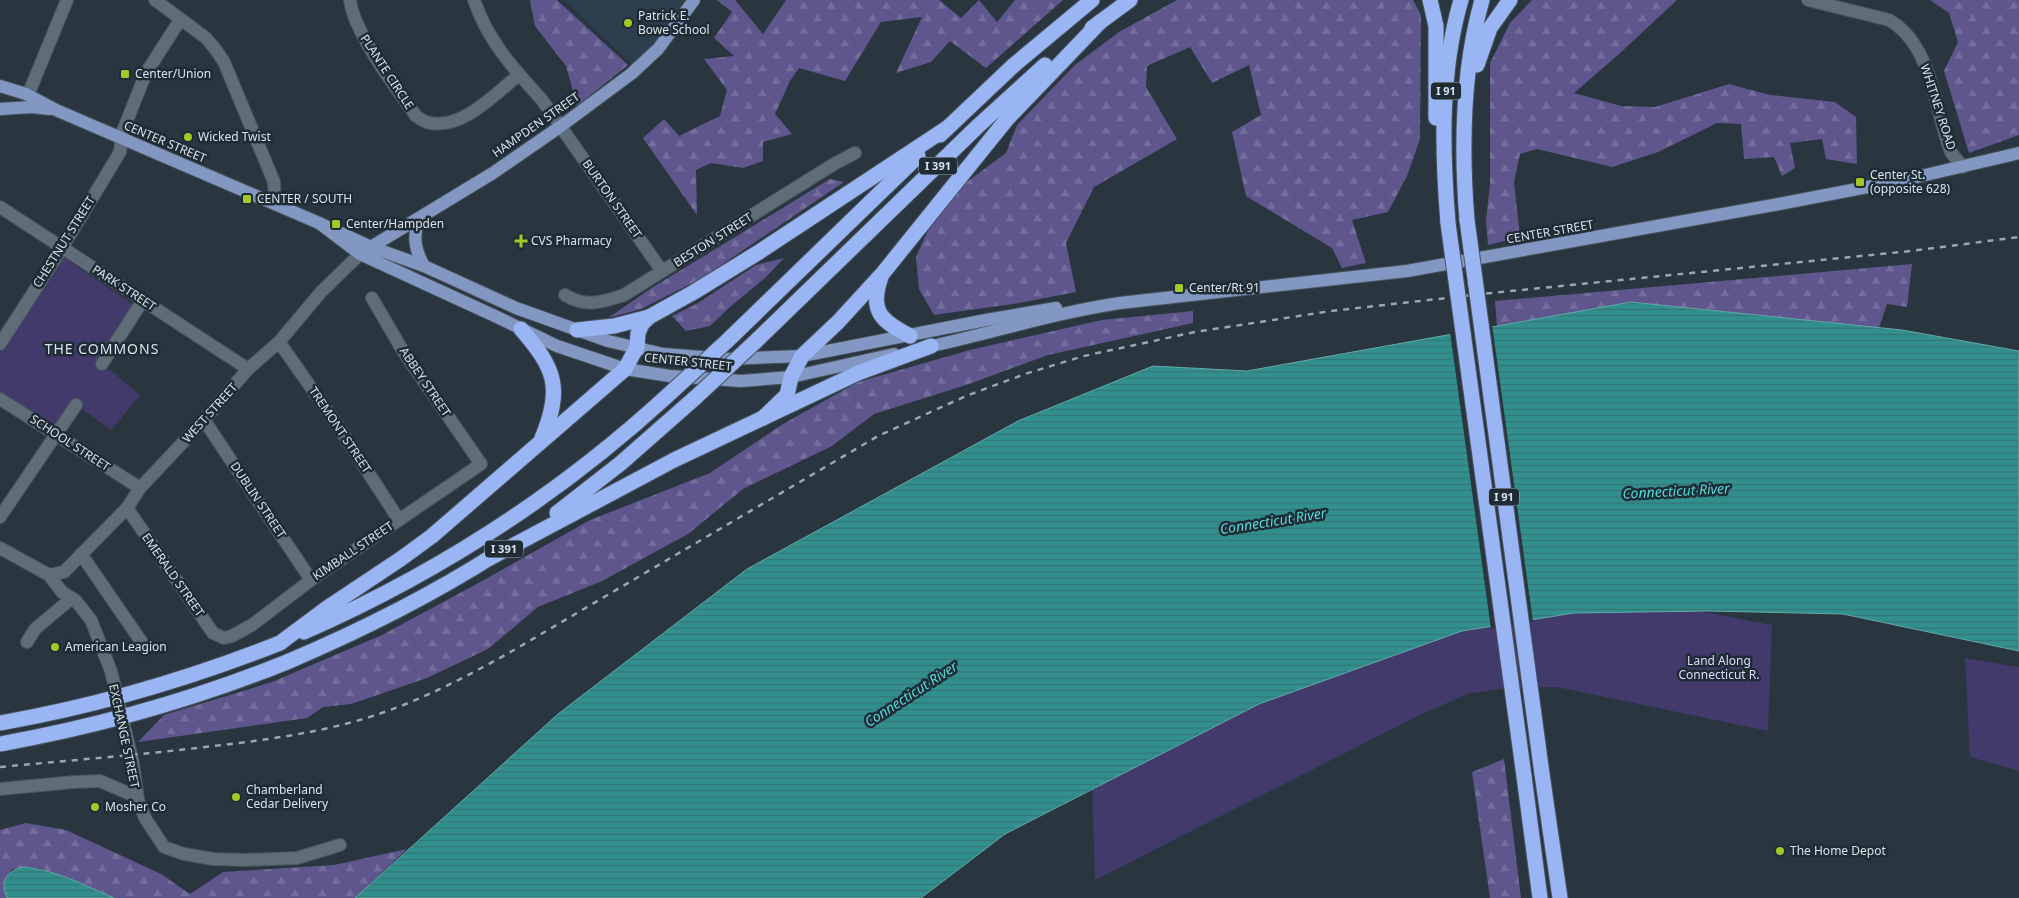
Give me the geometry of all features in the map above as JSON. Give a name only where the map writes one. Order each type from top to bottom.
[{"type":"highway","name":"I 391","points":[[0,744],[86,727],[203,694],[287,662],[375,622],[488,559],[541,524],[595,484],[646,442],[696,398],[1037,72],[1130,0]]},
{"type":"highway","points":[[1430,0],[1436,26],[1436,116],[1445,183]]},
{"type":"highway","name":"I 91","points":[[1462,0],[1453,35],[1446,82],[1444,132],[1448,223],[1540,898]]},
{"type":"highway","name":"I 91","points":[[1482,0],[1468,71],[1464,118],[1467,220],[1560,898]]},
{"type":"highway","points":[[1464,166],[1474,84],[1480,53],[1490,28],[1510,0]]},
{"type":"highway","name":"I 391","points":[[0,723],[80,708],[136,693],[197,674],[280,643],[389,592],[499,528],[579,471],[667,396],[726,342],[1014,65],[1087,4]]},
{"type":"highway","points":[[763,418],[787,395],[791,385],[791,377],[802,356],[838,322],[883,273],[1007,119],[1100,22]]},
{"type":"highway","points":[[577,330],[614,326],[649,316],[694,292],[759,252],[947,128]]},
{"type":"highway","points":[[883,273],[876,291],[876,305],[880,316],[887,324],[910,336]]},
{"type":"highway","points":[[280,643],[327,608],[432,536],[625,369],[637,347],[638,334],[642,324],[649,316]]},
{"type":"highway","points":[[521,329],[540,351],[549,367],[553,383],[553,412],[541,442]]},
{"type":"highway","points":[[488,559],[622,487],[763,418],[858,373],[931,346]]},
{"type":"main road","name":"HAMPDEN STREET","points":[[371,248],[418,220],[561,126],[642,66],[658,49],[694,0]]},
{"type":"main road","name":"CENTER STREET","points":[[0,86],[28,95],[56,110],[320,223],[371,248],[424,266],[516,308],[608,341],[662,354],[728,359],[802,356],[986,320],[1059,308],[1081,309]]},
{"type":"main road","points":[[3,109],[17,104],[28,95]]},
{"type":"main road","points":[[3,109],[32,107],[56,110]]},
{"type":"main road","name":"CENTER STREET","points":[[320,223],[360,254],[557,346],[625,369],[708,380],[741,380],[791,377],[931,346],[1081,309],[1407,271],[1770,206],[1963,167],[2019,153]]},
{"type":"main road","points":[[418,220],[414,233],[415,244],[424,266]]},
{"type":"street","points":[[28,95],[67,0]]},
{"type":"street","points":[[155,0],[206,38],[224,62],[274,182],[275,204]]},
{"type":"street","name":"PLANTE CIRCLE","points":[[350,0],[351,13],[358,29],[416,116],[428,123],[448,123],[469,114],[519,75]]},
{"type":"street","name":"BURTON STREET","points":[[474,0],[492,41],[542,100],[662,271]]},
{"type":"street","name":"WHITNEY ROAD","points":[[1808,0],[1889,20],[1899,26],[1910,37],[1922,58],[1952,153],[1963,167]]},
{"type":"street","name":"CHESTNUT STREET","points":[[0,344],[62,248],[120,152],[128,117],[146,73],[180,20]]},
{"type":"street","name":"BESTON STREET","points":[[565,295],[573,300],[588,304],[602,303],[624,294],[834,164],[855,153]]},
{"type":"street","name":"PARK STREET","points":[[0,207],[248,370]]},
{"type":"street","name":"WEST STREET","points":[[49,575],[64,572],[127,508],[140,488],[248,370],[279,342],[321,292],[360,254],[371,248]]},
{"type":"street","name":"ABBEY STREET","points":[[372,298],[403,351],[481,464]]},
{"type":"street","points":[[102,364],[143,300]]},
{"type":"street","name":"TREMONT STREET","points":[[279,342],[336,423],[399,520]]},
{"type":"street","name":"SCHOOL STREET","points":[[0,399],[140,488]]},
{"type":"street","points":[[0,517],[76,405]]},
{"type":"street","name":"DUBLIN STREET","points":[[204,420],[311,580]]},
{"type":"street","name":"KIMBALL STREET","points":[[224,638],[232,636],[252,625],[311,580],[481,464]]},
{"type":"street","name":"EMERALD STREET","points":[[127,508],[213,633],[224,638]]},
{"type":"street","name":"EXCHANGE STREET","points":[[0,548],[49,575],[62,592],[82,607],[91,620],[111,671],[133,763],[137,797],[145,818],[164,847],[184,854],[213,859],[308,856],[340,845]]},
{"type":"street","points":[[81,554],[145,647]]},
{"type":"street","points":[[27,642],[35,629],[72,598]]},
{"type":"street","points":[[0,789],[100,781],[137,797]]},
{"type":"shaded area","name":"Patrick E. Bowe School","points":[[564,0],[684,0],[651,46],[632,64]]},
{"type":"green space","points":[[530,0],[557,0],[628,65],[577,106],[566,66],[535,26]]},
{"type":"green space","points":[[717,0],[735,0],[763,34],[786,0],[939,0],[961,18],[979,0],[997,22],[1015,0],[1063,0],[986,68],[950,41],[931,62],[896,73],[922,17],[881,22],[845,81],[799,68],[790,81],[775,114],[792,134],[763,142],[763,161],[743,168],[711,163],[696,170],[697,215],[643,138],[664,119],[679,136],[720,116],[727,90],[704,59],[734,56],[714,38],[732,12]]},
{"type":"green space","points":[[1177,0],[1413,0],[1421,15],[1420,139],[1407,176],[1388,212],[1352,220],[1366,263],[1342,268],[1332,248],[1246,196],[1232,132],[1261,115],[1249,65],[1212,83],[1190,47],[1147,66],[1146,87],[1177,139],[1094,187],[1066,243],[1076,292],[1019,303],[934,315],[919,289],[916,257],[929,228],[960,187],[1006,153],[1017,125],[1075,65],[1119,32]]},
{"type":"green space","points":[[1532,0],[1677,0],[1574,93],[1621,106],[1655,107],[1729,84],[1770,95],[1835,102],[1856,117],[1857,164],[1826,159],[1822,139],[1790,143],[1795,168],[1782,176],[1774,157],[1744,159],[1741,124],[1717,123],[1658,152],[1612,167],[1537,149],[1520,154],[1514,182],[1520,237],[1488,245],[1486,221],[1490,184],[1490,63],[1510,23]]},
{"type":"green space","points":[[1930,0],[2019,0],[2019,135],[1969,153],[1944,71],[1958,42],[1949,13]]},
{"type":"green space","points":[[830,179],[844,182],[702,278],[641,309],[608,318],[650,289]]},
{"type":"green space","points":[[63,257],[135,306],[98,360],[140,395],[111,430],[75,404],[55,429],[0,393],[0,352]]},
{"type":"green space","points":[[784,258],[765,278],[710,326],[686,331],[672,316],[698,303],[756,265]]},
{"type":"green space","points":[[1912,264],[1907,307],[1887,304],[1879,328],[1631,302],[1497,326],[1495,301]]},
{"type":"green space","points":[[1193,311],[1193,323],[1048,355],[966,385],[874,414],[832,446],[743,489],[688,534],[602,581],[538,607],[488,649],[427,678],[351,704],[323,707],[307,718],[138,742],[164,715],[272,682],[382,635],[590,520],[710,473],[783,424],[858,382],[970,350],[1102,320]]},
{"type":"green space","name":"Land Along Connecticut R.","points":[[1698,611],[1772,625],[1768,731],[1557,687],[1505,688],[1467,694],[1416,717],[1095,880],[1092,789],[1365,640],[1574,613]]},
{"type":"green space","points":[[1965,658],[2019,667],[2019,771],[1970,757]]},
{"type":"green space","points":[[1504,759],[1521,898],[1490,898],[1472,772]]},
{"type":"green space","points":[[26,823],[66,830],[161,874],[190,894],[223,872],[334,865],[407,849],[355,898],[114,898],[39,868],[22,867],[11,870],[5,896],[7,898],[0,898],[0,830]]},
{"type":"water","name":"Connecticut River","points":[[1631,302],[1902,330],[2019,351],[2019,651],[1843,614],[1708,611],[1574,613],[1462,631],[1259,704],[1005,834],[921,898],[355,898],[558,714],[747,569],[1018,421],[1153,366],[1247,371]]},
{"type":"water","points":[[22,867],[57,874],[114,898],[7,898],[4,882],[8,875]]},
{"type":"pier","points":[[1492,324],[1533,622],[1491,629],[1450,332]]},
{"type":"railway","points":[[0,767],[165,752],[276,738],[342,725],[383,713],[422,697],[514,650],[878,436],[966,396],[1025,374],[1084,356],[1195,332],[1331,311],[1911,251],[2019,237]]},
{"type":"place","name":"Patrick E. Bowe School","points":[[628,23]]},
{"type":"place","name":"Center/Union","points":[[125,74]]},
{"type":"place","name":"Wicked Twist","points":[[188,137]]},
{"type":"place","name":"Center St. (opposite 628)","points":[[1860,182]]},
{"type":"place","name":"CENTER / SOUTH","points":[[247,199]]},
{"type":"place","name":"Center/Hampden","points":[[336,224]]},
{"type":"place","name":"CVS Pharmacy","points":[[521,241]]},
{"type":"place","name":"Center/Rt 91","points":[[1179,288]]},
{"type":"place","name":"American Leagion","points":[[55,647]]},
{"type":"place","name":"Chamberland Cedar Delivery","points":[[236,797]]},
{"type":"place","name":"Mosher Co","points":[[95,807]]},
{"type":"place","name":"The Home Depot","points":[[1780,851]]},
{"type":"district","name":"THE COMMONS","points":[[102,349]]}]
